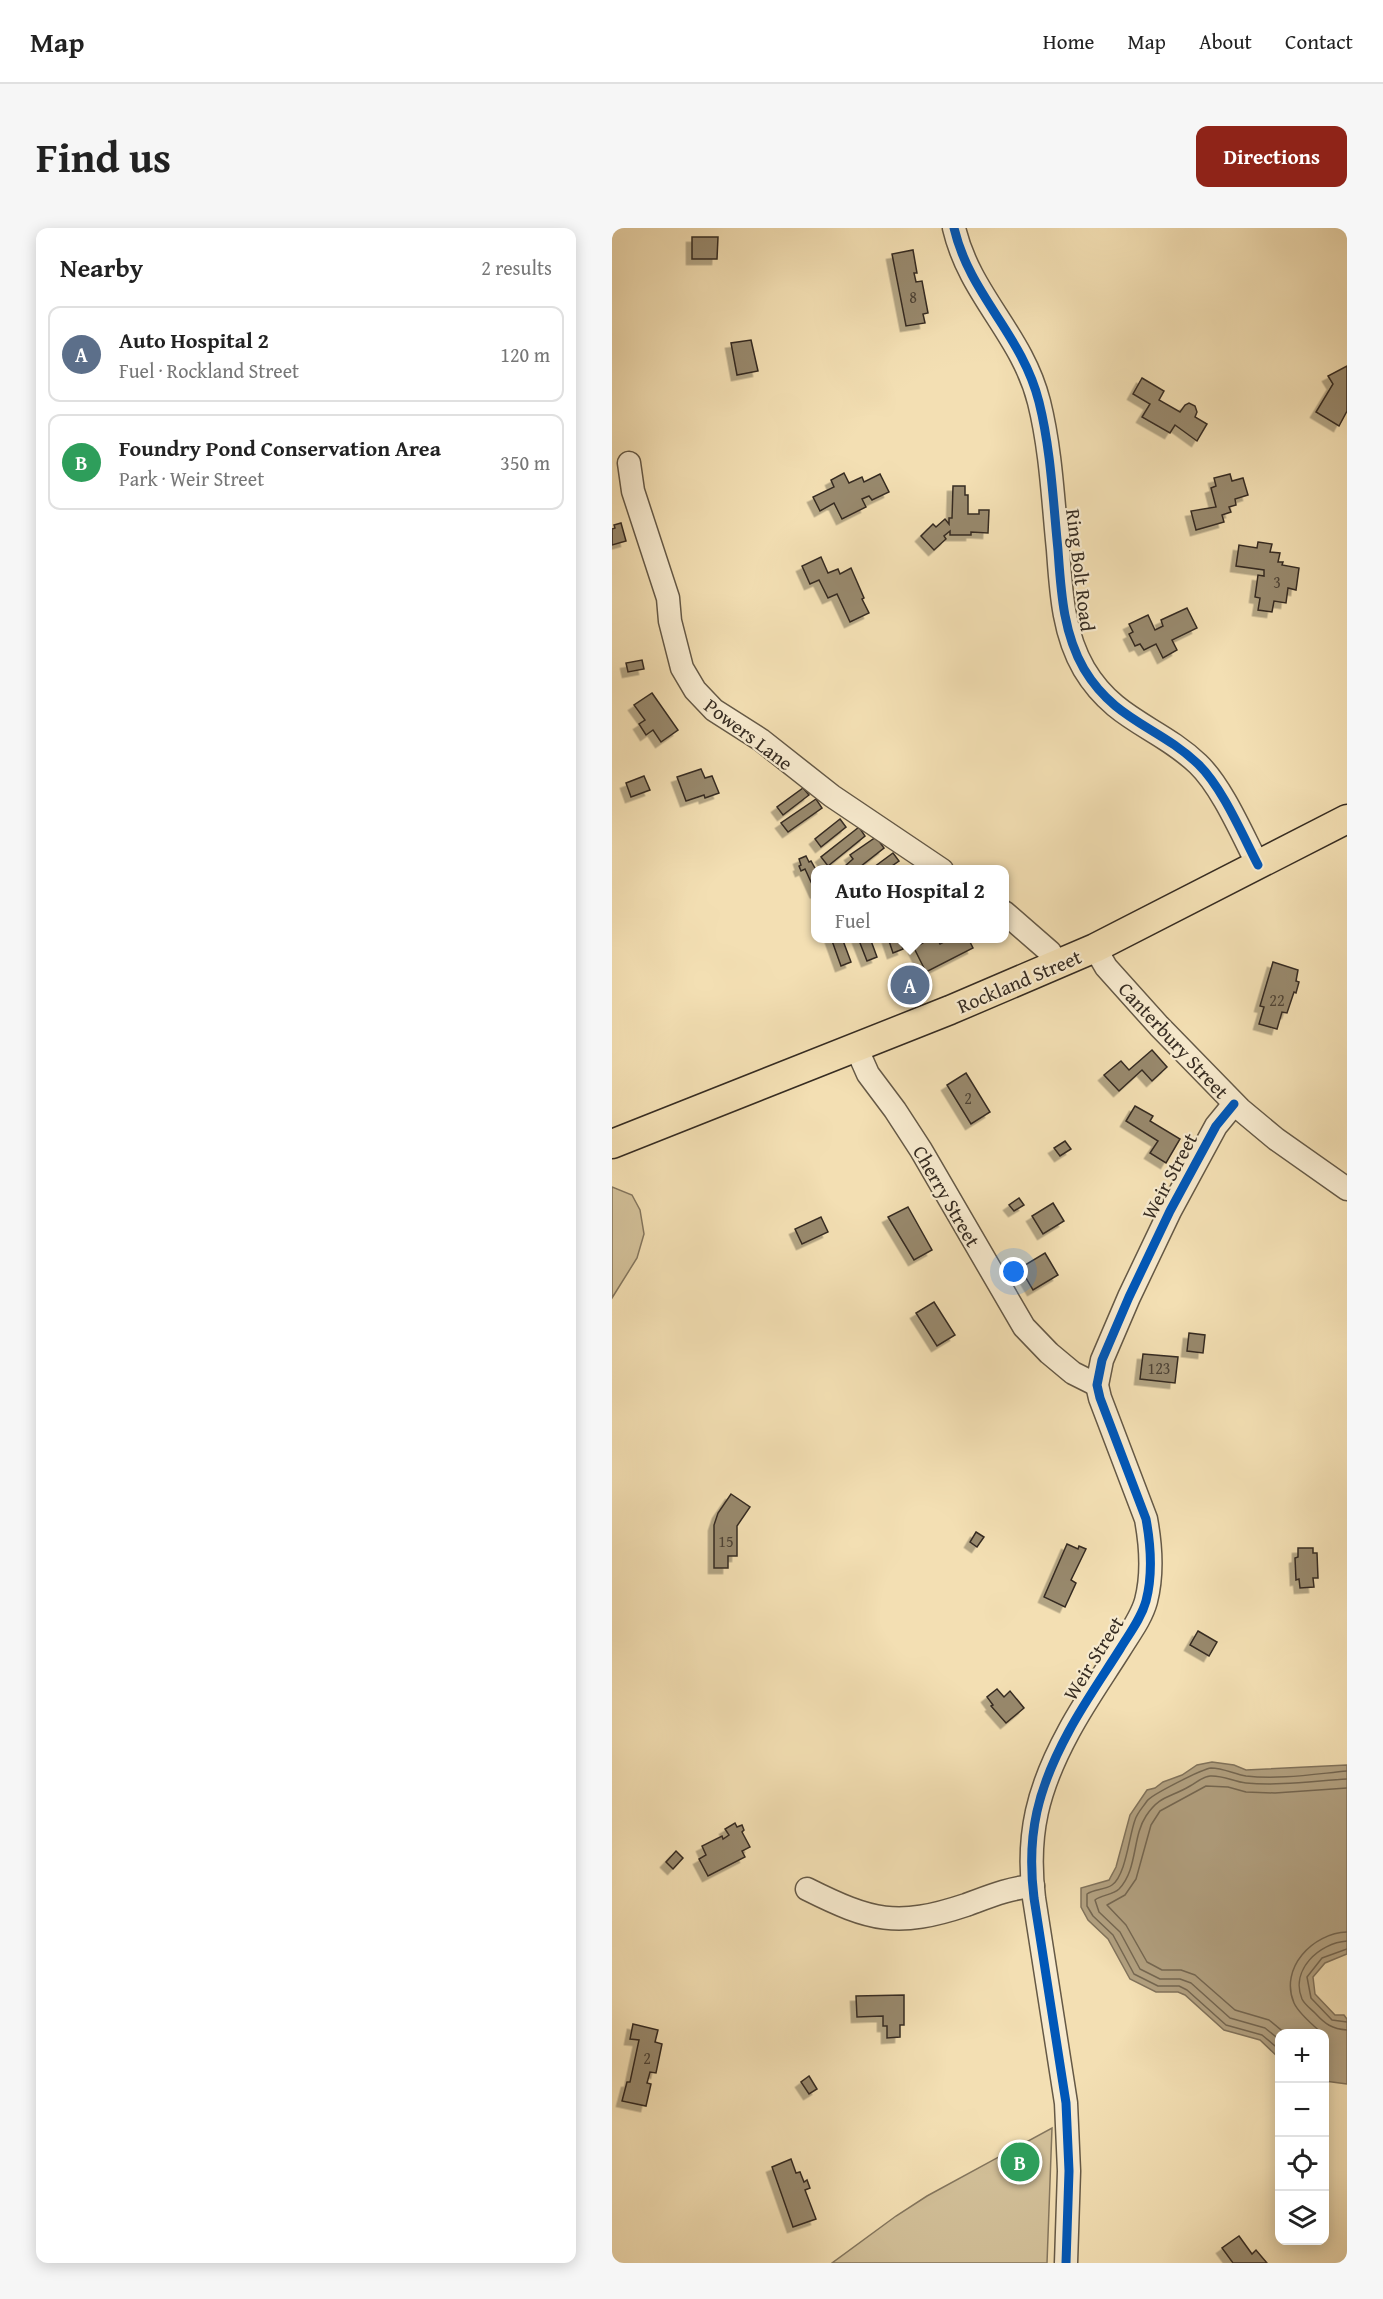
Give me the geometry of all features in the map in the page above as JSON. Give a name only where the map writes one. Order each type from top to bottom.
[{"type":"main road","name":"Rockland Street","points":[[612,1144],[856,1047],[1095,948],[1347,819]]},
{"type":"street","name":"Ring Bolt Road","points":[[954,228],[968,271],[1016,345],[1036,393],[1050,466],[1065,616],[1077,655],[1090,678],[1112,704],[1128,717],[1188,755],[1209,776],[1258,865]]},
{"type":"street","name":"Powers Lane","points":[[629,463],[633,491],[668,598],[670,621],[682,668],[695,690],[714,710],[760,740],[831,796],[934,865]]},
{"type":"street","points":[[1009,916],[1050,952],[1057,964]]},
{"type":"street","name":"Canterbury Street","points":[[1095,948],[1106,967],[1234,1104],[1276,1139],[1347,1189]]},
{"type":"street","name":"Cherry Street","points":[[856,1047],[868,1074],[921,1150],[1024,1327],[1035,1340],[1065,1366],[1085,1380],[1097,1385]]},
{"type":"street","name":"Weir Street","points":[[1066,2263],[1069,2171],[1066,2103],[1033,1886],[1032,1835],[1044,1785],[1069,1731],[1138,1620],[1148,1588],[1151,1555],[1146,1519],[1097,1385],[1102,1360],[1151,1251],[1216,1126],[1234,1104]]},
{"type":"street","points":[[807,1889],[869,1916],[907,1920],[935,1915],[1016,1888],[1033,1886]]},
{"type":"shaded area","points":[[612,1187],[632,1195],[640,1210],[644,1234],[637,1258],[612,1298]]},
{"type":"shaded area","points":[[1052,2128],[1047,2263],[832,2263],[927,2196]]},
{"type":"water","points":[[1212,1762],[1234,1765],[1246,1770],[1347,1765],[1347,1954],[1325,1963],[1313,1977],[1315,1994],[1335,2015],[1344,2015],[1347,2019],[1347,2084],[1329,2082],[1329,2029],[1275,2029],[1275,2054],[1260,2040],[1224,2030],[1185,1995],[1178,1992],[1156,1992],[1130,1979],[1108,1939],[1088,1920],[1081,1907],[1081,1888],[1109,1880],[1116,1867],[1130,1815],[1147,1790],[1182,1775],[1197,1765]]},
{"type":"building","points":[[692,237],[718,237],[717,259],[692,259]]},
{"type":"building","points":[[913,250],[917,273],[914,273],[916,282],[922,281],[928,313],[923,314],[925,323],[906,326],[892,254]]},
{"type":"building","points":[[751,340],[758,371],[737,375],[731,343]]},
{"type":"building","points":[[1347,366],[1347,411],[1339,426],[1316,412],[1333,384],[1328,376]]},
{"type":"building","points":[[1142,378],[1164,391],[1159,400],[1180,412],[1189,403],[1195,406],[1197,412],[1195,417],[1207,424],[1197,441],[1175,425],[1170,433],[1142,417],[1150,404],[1133,394]]},
{"type":"building","points":[[844,473],[849,483],[862,477],[864,482],[880,474],[889,492],[872,500],[869,496],[862,499],[866,507],[842,519],[834,503],[820,511],[813,497],[834,487],[831,480]]},
{"type":"building","points":[[1230,474],[1232,481],[1243,478],[1248,495],[1235,499],[1236,505],[1229,507],[1231,512],[1222,515],[1224,522],[1196,530],[1191,511],[1216,507],[1211,488],[1216,486],[1214,478]]},
{"type":"building","points":[[953,486],[965,486],[965,495],[968,495],[968,514],[979,514],[979,510],[989,510],[988,533],[971,532],[971,535],[950,535],[950,531],[944,536],[946,539],[934,550],[921,536],[933,524],[936,527],[945,519],[949,524],[949,518],[952,518]]},
{"type":"building","points":[[621,523],[626,541],[612,545],[612,529],[615,528],[614,525]]},
{"type":"building","points":[[1258,542],[1272,544],[1270,552],[1280,553],[1278,562],[1283,562],[1282,565],[1299,568],[1296,590],[1288,588],[1286,603],[1274,601],[1272,612],[1258,610],[1260,598],[1255,597],[1258,575],[1264,576],[1264,570],[1236,566],[1239,545],[1257,548]]},
{"type":"building","points":[[821,557],[828,573],[838,569],[840,574],[851,568],[869,613],[850,622],[837,594],[828,598],[819,580],[810,584],[802,566]]},
{"type":"building","points":[[1187,608],[1197,628],[1172,640],[1177,650],[1163,658],[1156,644],[1144,650],[1140,644],[1135,646],[1129,634],[1133,632],[1129,624],[1148,615],[1155,630],[1163,626],[1161,620]]},
{"type":"building","points":[[642,660],[644,669],[628,672],[626,663]]},
{"type":"building","points":[[652,693],[678,730],[661,742],[653,730],[646,735],[639,724],[645,720],[634,705]]},
{"type":"building","points":[[701,769],[705,778],[712,776],[719,793],[686,801],[677,777]]},
{"type":"building","points":[[644,776],[650,790],[631,797],[626,783]]},
{"type":"building","points":[[803,788],[809,795],[783,815],[777,807]]},
{"type":"building","points":[[816,799],[822,808],[788,832],[781,823]]},
{"type":"building","points":[[840,819],[846,827],[821,847],[815,839]]},
{"type":"building","points":[[859,827],[865,836],[829,865],[821,857]]},
{"type":"building","points":[[876,837],[884,848],[862,865],[846,865],[853,859],[850,855]]},
{"type":"building","points":[[893,853],[899,861],[893,865],[877,865]]},
{"type":"building","points":[[806,856],[813,865],[811,865],[811,882],[805,869],[801,871],[799,859]]},
{"type":"building","points":[[833,943],[844,943],[851,962],[841,966]]},
{"type":"building","points":[[860,943],[872,943],[877,957],[867,961]]},
{"type":"building","points":[[890,943],[901,943],[903,949],[893,953]]},
{"type":"building","points":[[922,943],[970,943],[973,948],[926,972],[914,948]]},
{"type":"building","points":[[1273,962],[1298,970],[1296,981],[1299,982],[1287,1013],[1282,1012],[1277,1029],[1259,1024],[1264,1007],[1260,1006]]},
{"type":"building","points":[[1152,1050],[1167,1067],[1152,1081],[1142,1070],[1119,1091],[1104,1075],[1121,1061],[1129,1070]]},
{"type":"building","points":[[966,1073],[990,1112],[971,1124],[947,1085]]},
{"type":"building","points":[[1135,1106],[1153,1116],[1150,1121],[1180,1139],[1166,1163],[1150,1153],[1158,1141],[1126,1121]]},
{"type":"building","points":[[1065,1141],[1071,1149],[1060,1156],[1054,1148]]},
{"type":"building","points":[[1019,1198],[1024,1205],[1014,1211],[1009,1205]]},
{"type":"building","points":[[1053,1203],[1064,1221],[1043,1234],[1032,1216]]},
{"type":"building","points":[[908,1207],[932,1250],[914,1260],[888,1217]]},
{"type":"building","points":[[821,1217],[828,1232],[802,1244],[795,1229]]},
{"type":"building","points":[[1045,1253],[1058,1275],[1033,1290],[1020,1268]]},
{"type":"building","points":[[934,1302],[955,1335],[937,1346],[916,1313]]},
{"type":"building","points":[[1189,1333],[1205,1335],[1203,1353],[1187,1351]]},
{"type":"building","points":[[1143,1354],[1178,1357],[1175,1383],[1140,1379]]},
{"type":"building","points":[[731,1494],[750,1507],[737,1526],[737,1556],[728,1556],[728,1568],[714,1568],[714,1525],[718,1513]]},
{"type":"building","points":[[976,1532],[984,1537],[977,1547],[970,1542]]},
{"type":"building","points":[[1067,1544],[1078,1549],[1079,1546],[1086,1549],[1071,1580],[1076,1583],[1065,1607],[1044,1597]]},
{"type":"building","points":[[1298,1548],[1313,1548],[1313,1553],[1317,1553],[1318,1578],[1313,1578],[1314,1587],[1300,1588],[1299,1579],[1296,1580],[1295,1558],[1298,1557]]},
{"type":"building","points":[[1198,1631],[1217,1642],[1209,1656],[1190,1645]]},
{"type":"building","points":[[997,1689],[1004,1697],[1010,1691],[1024,1708],[1006,1723],[991,1706],[993,1705],[987,1697]]},
{"type":"building","points":[[735,1823],[737,1827],[742,1825],[744,1830],[742,1832],[750,1847],[742,1851],[745,1857],[708,1876],[699,1859],[706,1855],[702,1846],[729,1835],[725,1829]]},
{"type":"building","points":[[676,1851],[683,1858],[673,1869],[666,1862]]},
{"type":"building","points":[[904,1995],[904,2025],[900,2025],[900,2037],[887,2038],[887,2026],[883,2026],[883,2016],[857,2017],[856,1996]]},
{"type":"building","points":[[633,2024],[658,2030],[655,2042],[662,2044],[656,2073],[650,2072],[647,2083],[651,2084],[646,2106],[622,2101],[627,2082],[630,2082],[639,2040],[630,2039]]},
{"type":"building","points":[[809,2076],[817,2089],[809,2094],[801,2082]]},
{"type":"building","points":[[791,2159],[796,2173],[800,2172],[804,2182],[807,2180],[810,2188],[805,2190],[816,2219],[793,2227],[772,2167]]},
{"type":"building","points":[[1239,2236],[1252,2254],[1256,2250],[1267,2263],[1233,2263],[1222,2248]]},
{"type":"cycle path","points":[[954,228],[972,274],[1021,356],[1039,402],[1049,457],[1064,611],[1077,655],[1096,686],[1109,700],[1123,712],[1183,751],[1207,774],[1231,811],[1258,865]]},
{"type":"cycle path","points":[[1066,2263],[1069,2171],[1066,2103],[1034,1898],[1033,1832],[1049,1772],[1081,1710],[1141,1614],[1146,1601],[1150,1570],[1146,1519],[1097,1385],[1102,1360],[1170,1211],[1216,1126],[1234,1104]]},
{"type":"place","name":"Auto Hospital 2","points":[[910,985]]},
{"type":"place","name":"Foundry Pond Conservation Area","points":[[1020,2162]]}]
